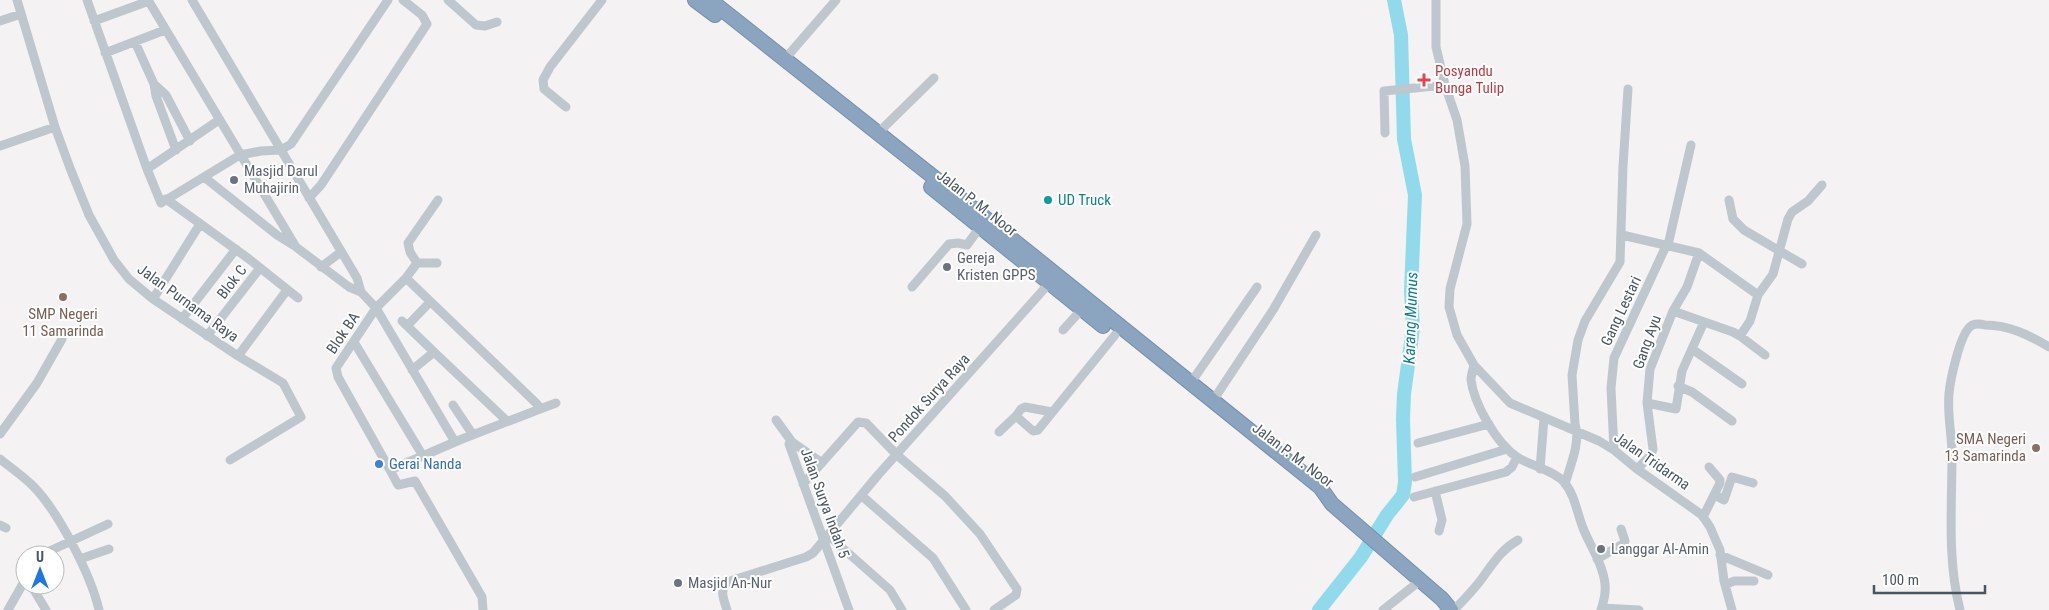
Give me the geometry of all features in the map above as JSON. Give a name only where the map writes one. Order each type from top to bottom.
[{"type":"highway","name":"Jalan P. M. Noor","points":[[695,0],[878,137],[980,227],[1053,279],[1082,308],[1115,335],[1212,402],[1320,487],[1332,504],[1453,610]]},
{"type":"highway","name":"Jalan P. M. Noor","points":[[710,0],[1053,279],[1187,385],[1314,495],[1332,504]]},
{"type":"street","name":"Jalan Purnama Raya","points":[[17,0],[55,127],[84,203],[103,241],[129,279],[153,298],[207,336],[283,383],[301,417],[230,460]]},
{"type":"street","points":[[87,0],[158,200],[161,203],[240,155],[286,148],[388,0]]},
{"type":"street","points":[[192,0],[286,148],[341,252],[357,278],[361,292]]},
{"type":"street","points":[[312,195],[321,185],[427,24],[422,15],[402,0]]},
{"type":"street","points":[[448,0],[476,26],[485,26],[497,22]]},
{"type":"street","points":[[566,107],[544,89],[543,80],[550,67],[602,0]]},
{"type":"street","points":[[784,60],[836,0]]},
{"type":"street","name":"Jalan Tridarma","points":[[1436,0],[1436,47],[1445,85],[1457,120],[1465,166],[1467,224],[1450,289],[1450,307],[1457,336],[1474,365],[1510,403],[1577,431],[1614,450],[1637,470],[1683,500],[1703,517],[1715,537],[1732,610]]},
{"type":"street","points":[[94,21],[148,1],[296,247]]},
{"type":"street","points":[[0,21],[21,14]]},
{"type":"street","points":[[105,53],[165,30]]},
{"type":"street","points":[[135,42],[154,84],[156,96],[176,150]]},
{"type":"street","points":[[878,137],[934,78]]},
{"type":"street","points":[[154,84],[166,95],[190,141]]},
{"type":"street","points":[[1385,133],[1384,93],[1386,90],[1409,90],[1445,85]]},
{"type":"street","points":[[1565,484],[1572,461],[1577,431],[1572,375],[1578,340],[1585,321],[1620,262],[1628,89]]},
{"type":"street","points":[[147,169],[219,120]]},
{"type":"street","points":[[0,146],[55,127]]},
{"type":"street","name":"Gang Lestari","points":[[1614,450],[1611,388],[1614,358],[1667,246],[1691,145]]},
{"type":"street","points":[[204,177],[321,267],[349,287],[381,304],[414,367],[465,438]]},
{"type":"street","points":[[1740,336],[1750,321],[1758,295],[1773,274],[1788,219],[1792,212],[1808,201],[1822,185]]},
{"type":"street","points":[[166,199],[236,249],[298,298]]},
{"type":"street","points":[[437,262],[417,263],[410,252],[408,242],[438,200]]},
{"type":"street","points":[[1729,200],[1730,210],[1736,223],[1744,230],[1802,264]]},
{"type":"street","points":[[153,298],[200,224]]},
{"type":"street","points":[[912,287],[949,244],[967,245],[980,227]]},
{"type":"street","points":[[1212,402],[1273,310],[1316,235]]},
{"type":"street","points":[[1622,235],[1699,253],[1758,295]]},
{"type":"street","points":[[182,319],[236,249]]},
{"type":"street","points":[[321,267],[341,252]]},
{"type":"street","name":"Gang Ayu","points":[[1637,470],[1652,453],[1647,403],[1650,368],[1673,312],[1687,287],[1699,253]]},
{"type":"street","name":"Blok BA","points":[[390,470],[336,373],[336,368],[381,304],[406,278],[417,263]]},
{"type":"street","name":"Blok C","points":[[207,336],[260,268]]},
{"type":"street","points":[[406,278],[540,409]]},
{"type":"street","name":"Pondok Surya Raya","points":[[727,610],[722,588],[727,582],[806,557],[813,553],[897,454],[1053,279]]},
{"type":"street","points":[[1187,385],[1257,287]]},
{"type":"street","points":[[238,356],[287,290]]},
{"type":"street","points":[[430,302],[404,323],[507,421]]},
{"type":"street","points":[[1063,330],[1082,308]]},
{"type":"street","points":[[1673,312],[1740,336],[1765,355]]},
{"type":"street","points":[[1647,403],[1676,409],[1678,386],[1682,372],[1704,322]]},
{"type":"street","points":[[1960,610],[1957,596],[1950,513],[1952,453],[1948,396],[1952,375],[1967,330],[1975,324],[1998,325],[2028,334],[2049,347]]},
{"type":"street","points":[[1016,416],[1033,431],[1038,430],[1115,335]]},
{"type":"street","points":[[0,434],[37,383],[62,338]]},
{"type":"street","points":[[354,342],[423,456]]},
{"type":"street","points":[[1692,349],[1742,384]]},
{"type":"street","points":[[414,367],[434,352]]},
{"type":"street","points":[[1474,365],[1468,379],[1489,424],[1507,450],[1552,474],[1565,484],[1575,502],[1606,587],[1602,609],[1639,610]]},
{"type":"street","points":[[1678,386],[1692,392],[1732,421]]},
{"type":"street","points":[[483,610],[482,597],[415,481],[398,485],[390,470],[507,421],[556,403]]},
{"type":"street","points":[[453,405],[465,438]]},
{"type":"street","points":[[999,432],[1025,407],[1052,412]]},
{"type":"street","points":[[1540,469],[1544,418]]},
{"type":"street","points":[[776,420],[792,442]]},
{"type":"street","points":[[803,484],[858,422],[866,423],[897,454],[945,496],[980,534],[1017,589],[1016,595],[994,610]]},
{"type":"street","points":[[1418,443],[1489,424]]},
{"type":"street","name":"Jalan Surya Indah 5","points":[[822,463],[792,442],[789,446],[803,484],[827,538],[849,610]]},
{"type":"street","points":[[1415,477],[1507,450]]},
{"type":"street","points":[[1414,497],[1506,472],[1512,468],[1517,457]]},
{"type":"street","points":[[0,459],[33,486],[71,541],[96,598],[99,610]]},
{"type":"street","points":[[1703,517],[1715,495],[1720,480],[1709,468]]},
{"type":"street","points":[[1715,495],[1724,500],[1732,477],[1753,483]]},
{"type":"street","points":[[1435,491],[1442,520],[1439,530]]},
{"type":"street","points":[[862,496],[933,558],[966,610]]},
{"type":"street","points":[[62,545],[108,524]]},
{"type":"street","points":[[1597,559],[1623,544],[1621,529]]},
{"type":"street","points":[[827,538],[890,590],[902,610]]},
{"type":"street","points":[[1453,610],[1483,577],[1498,555],[1518,540]]},
{"type":"street","points":[[80,559],[109,549]]},
{"type":"street","points":[[1720,555],[1768,576]]},
{"type":"street","points":[[1384,610],[1421,580]]},
{"type":"street","points":[[1725,585],[1734,581],[1754,581]]},
{"type":"street","points":[[8,610],[16,595]]},
{"type":"street","points":[[37,595],[46,610]]},
{"type":"waterway","name":"Karang Mumus","points":[[1319,610],[1361,557],[1387,515],[1403,495],[1405,482],[1403,419],[1404,394],[1413,328],[1411,291],[1415,195],[1404,139],[1401,35],[1394,0]]},
{"type":"place","name":"Posyandu Bunga Tulip","points":[[1424,80]]},
{"type":"place","name":"Masjid Darul Muhajirin","points":[[234,180]]},
{"type":"place","name":"UD Truck","points":[[1048,200]]},
{"type":"place","name":"Gereja Kristen GPPS","points":[[947,267]]},
{"type":"place","name":"SMP Negeri 11 Samarinda","points":[[63,297]]},
{"type":"place","name":"SMA Negeri 13 Samarinda","points":[[2036,448]]},
{"type":"place","name":"Gerai Nanda","points":[[379,464]]},
{"type":"place","name":"Langgar Al-Amin","points":[[1601,549]]},
{"type":"place","name":"Masjid An-Nur","points":[[678,583]]}]
